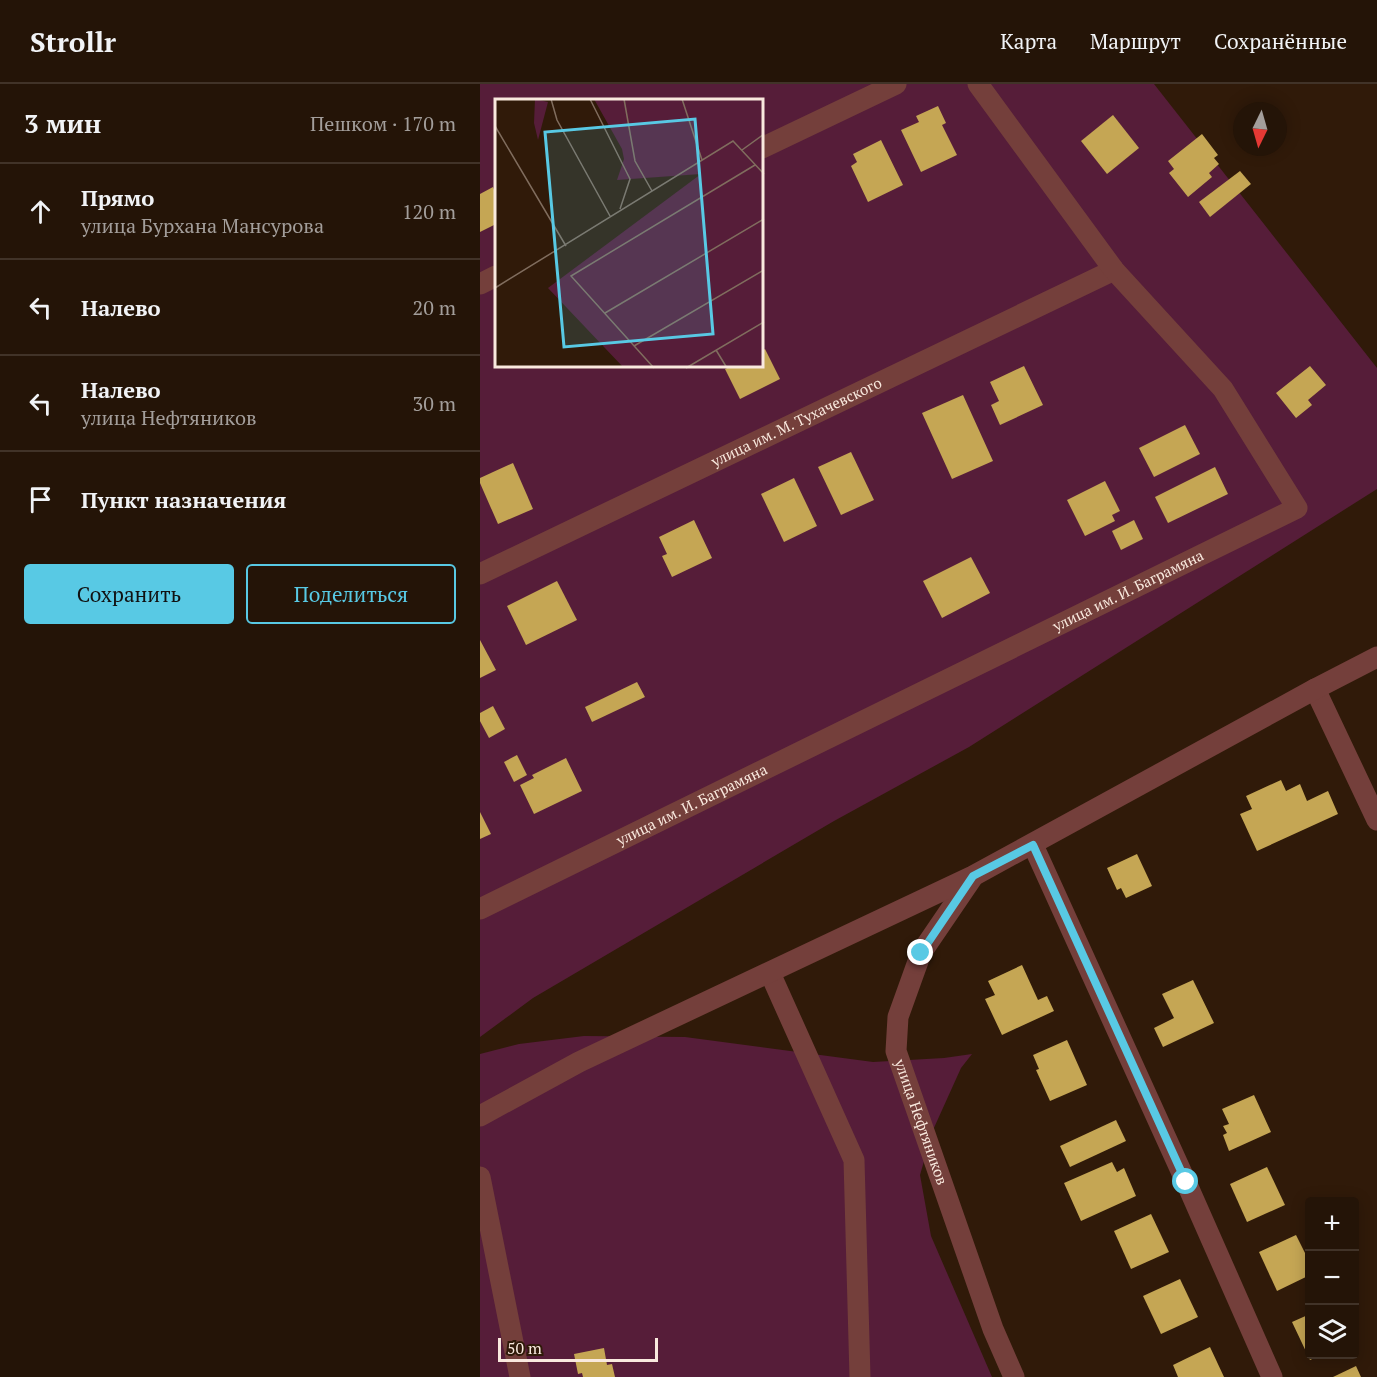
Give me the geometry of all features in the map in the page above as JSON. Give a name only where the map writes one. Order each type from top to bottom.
[{"type":"street","points":[[764,147],[896,84]]},
{"type":"street","name":"улица им. И. Баграмяна","points":[[480,909],[1297,508],[1222,389],[1114,270],[978,84]]},
{"type":"street","name":"улица им. М. Тухачевского","points":[[480,574],[1114,270]]},
{"type":"street","points":[[480,284],[495,276]]},
{"type":"street","points":[[480,1116],[579,1062],[973,876],[1377,657]]},
{"type":"street","points":[[1315,689],[1377,820]]},
{"type":"street","points":[[1033,845],[1272,1377]]},
{"type":"street","name":"улица Нефтяников","points":[[973,876],[921,953],[898,1017],[896,1051],[993,1329],[1014,1377]]},
{"type":"street","points":[[770,973],[854,1160],[860,1377]]},
{"type":"street","points":[[480,1177],[520,1377]]},
{"type":"shaded area","points":[[480,84],[1154,84],[1377,368],[1377,489],[969,747],[834,821],[533,998],[480,1037]]},
{"type":"shaded area","points":[[584,1036],[685,1037],[873,1062],[972,1054],[961,1068],[933,1130],[920,1175],[931,1236],[992,1377],[480,1377],[480,1054],[519,1044]]},
{"type":"building","points":[[938,106],[946,123],[942,125],[957,155],[921,172],[901,130],[919,122],[916,116]]},
{"type":"building","points":[[1113,115],[1139,148],[1107,174],[1081,141]]},
{"type":"building","points":[[1202,134],[1218,155],[1214,158],[1219,164],[1209,173],[1212,177],[1188,197],[1169,173],[1174,169],[1168,161]]},
{"type":"building","points":[[881,140],[903,185],[868,202],[851,166],[857,162],[853,154]]},
{"type":"building","points":[[1240,171],[1251,184],[1210,217],[1199,202]]},
{"type":"building","points":[[493,187],[495,192],[495,224],[480,232],[480,194]]},
{"type":"building","points":[[764,350],[780,379],[740,399],[725,369],[764,368]]},
{"type":"building","points":[[1024,366],[1043,405],[1000,425],[991,405],[999,401],[990,382]]},
{"type":"building","points":[[1310,366],[1326,385],[1308,400],[1312,405],[1296,418],[1276,393]]},
{"type":"building","points":[[963,395],[993,461],[952,479],[922,413]]},
{"type":"building","points":[[1185,425],[1200,454],[1154,477],[1139,448]]},
{"type":"building","points":[[851,452],[874,500],[841,515],[818,467]]},
{"type":"building","points":[[513,463],[533,509],[498,524],[480,483],[480,478]]},
{"type":"building","points":[[1215,467],[1228,494],[1168,523],[1155,497]]},
{"type":"building","points":[[794,478],[817,526],[784,542],[761,494]]},
{"type":"building","points":[[1105,481],[1120,511],[1112,515],[1115,521],[1085,536],[1067,500]]},
{"type":"building","points":[[694,520],[712,558],[672,577],[662,556],[667,554],[659,537]]},
{"type":"building","points":[[1134,520],[1143,539],[1121,550],[1112,531]]},
{"type":"building","points":[[971,557],[990,593],[942,618],[923,581]]},
{"type":"building","points":[[557,581],[577,620],[526,645],[507,606]]},
{"type":"building","points":[[480,640],[496,670],[480,678]]},
{"type":"building","points":[[637,682],[645,697],[592,722],[585,707]]},
{"type":"building","points":[[493,706],[505,729],[489,738],[480,721],[480,713]]},
{"type":"building","points":[[517,755],[527,775],[514,782],[504,762]]},
{"type":"building","points":[[566,758],[582,791],[534,814],[520,785],[534,778],[532,775]]},
{"type":"building","points":[[1281,780],[1286,791],[1300,784],[1307,801],[1328,791],[1338,814],[1257,851],[1240,814],[1252,809],[1246,796]]},
{"type":"building","points":[[480,812],[491,834],[480,839]]},
{"type":"building","points":[[1137,854],[1152,886],[1126,898],[1121,888],[1117,890],[1107,868]]},
{"type":"building","points":[[1022,965],[1038,1000],[1047,996],[1054,1011],[1002,1035],[985,999],[995,995],[988,981]]},
{"type":"building","points":[[1193,980],[1214,1023],[1163,1047],[1154,1028],[1174,1018],[1162,994]]},
{"type":"building","points":[[1067,1040],[1087,1085],[1050,1101],[1036,1070],[1039,1069],[1033,1055]]},
{"type":"building","points":[[1254,1095],[1271,1132],[1229,1151],[1223,1135],[1227,1133],[1223,1126],[1229,1124],[1222,1109]]},
{"type":"building","points":[[1116,1120],[1126,1141],[1070,1167],[1060,1146]]},
{"type":"building","points":[[1112,1162],[1117,1172],[1124,1168],[1136,1196],[1081,1221],[1064,1183]]},
{"type":"building","points":[[1267,1167],[1285,1205],[1247,1222],[1230,1184]]},
{"type":"building","points":[[1151,1214],[1169,1252],[1131,1269],[1114,1231]]},
{"type":"building","points":[[1296,1235],[1305,1253],[1305,1277],[1277,1291],[1259,1252]]},
{"type":"building","points":[[1180,1279],[1198,1317],[1161,1334],[1143,1296]]},
{"type":"building","points":[[1305,1316],[1305,1349],[1292,1322]]},
{"type":"building","points":[[1210,1347],[1224,1377],[1178,1377],[1173,1365]]},
{"type":"building","points":[[604,1348],[607,1365],[612,1364],[615,1377],[583,1377],[582,1373],[578,1374],[574,1354]]},
{"type":"building","points":[[1356,1366],[1361,1377],[1333,1377]]},
{"type":"route","points":[[921,953],[973,876],[1033,845],[1186,1182]]}]
